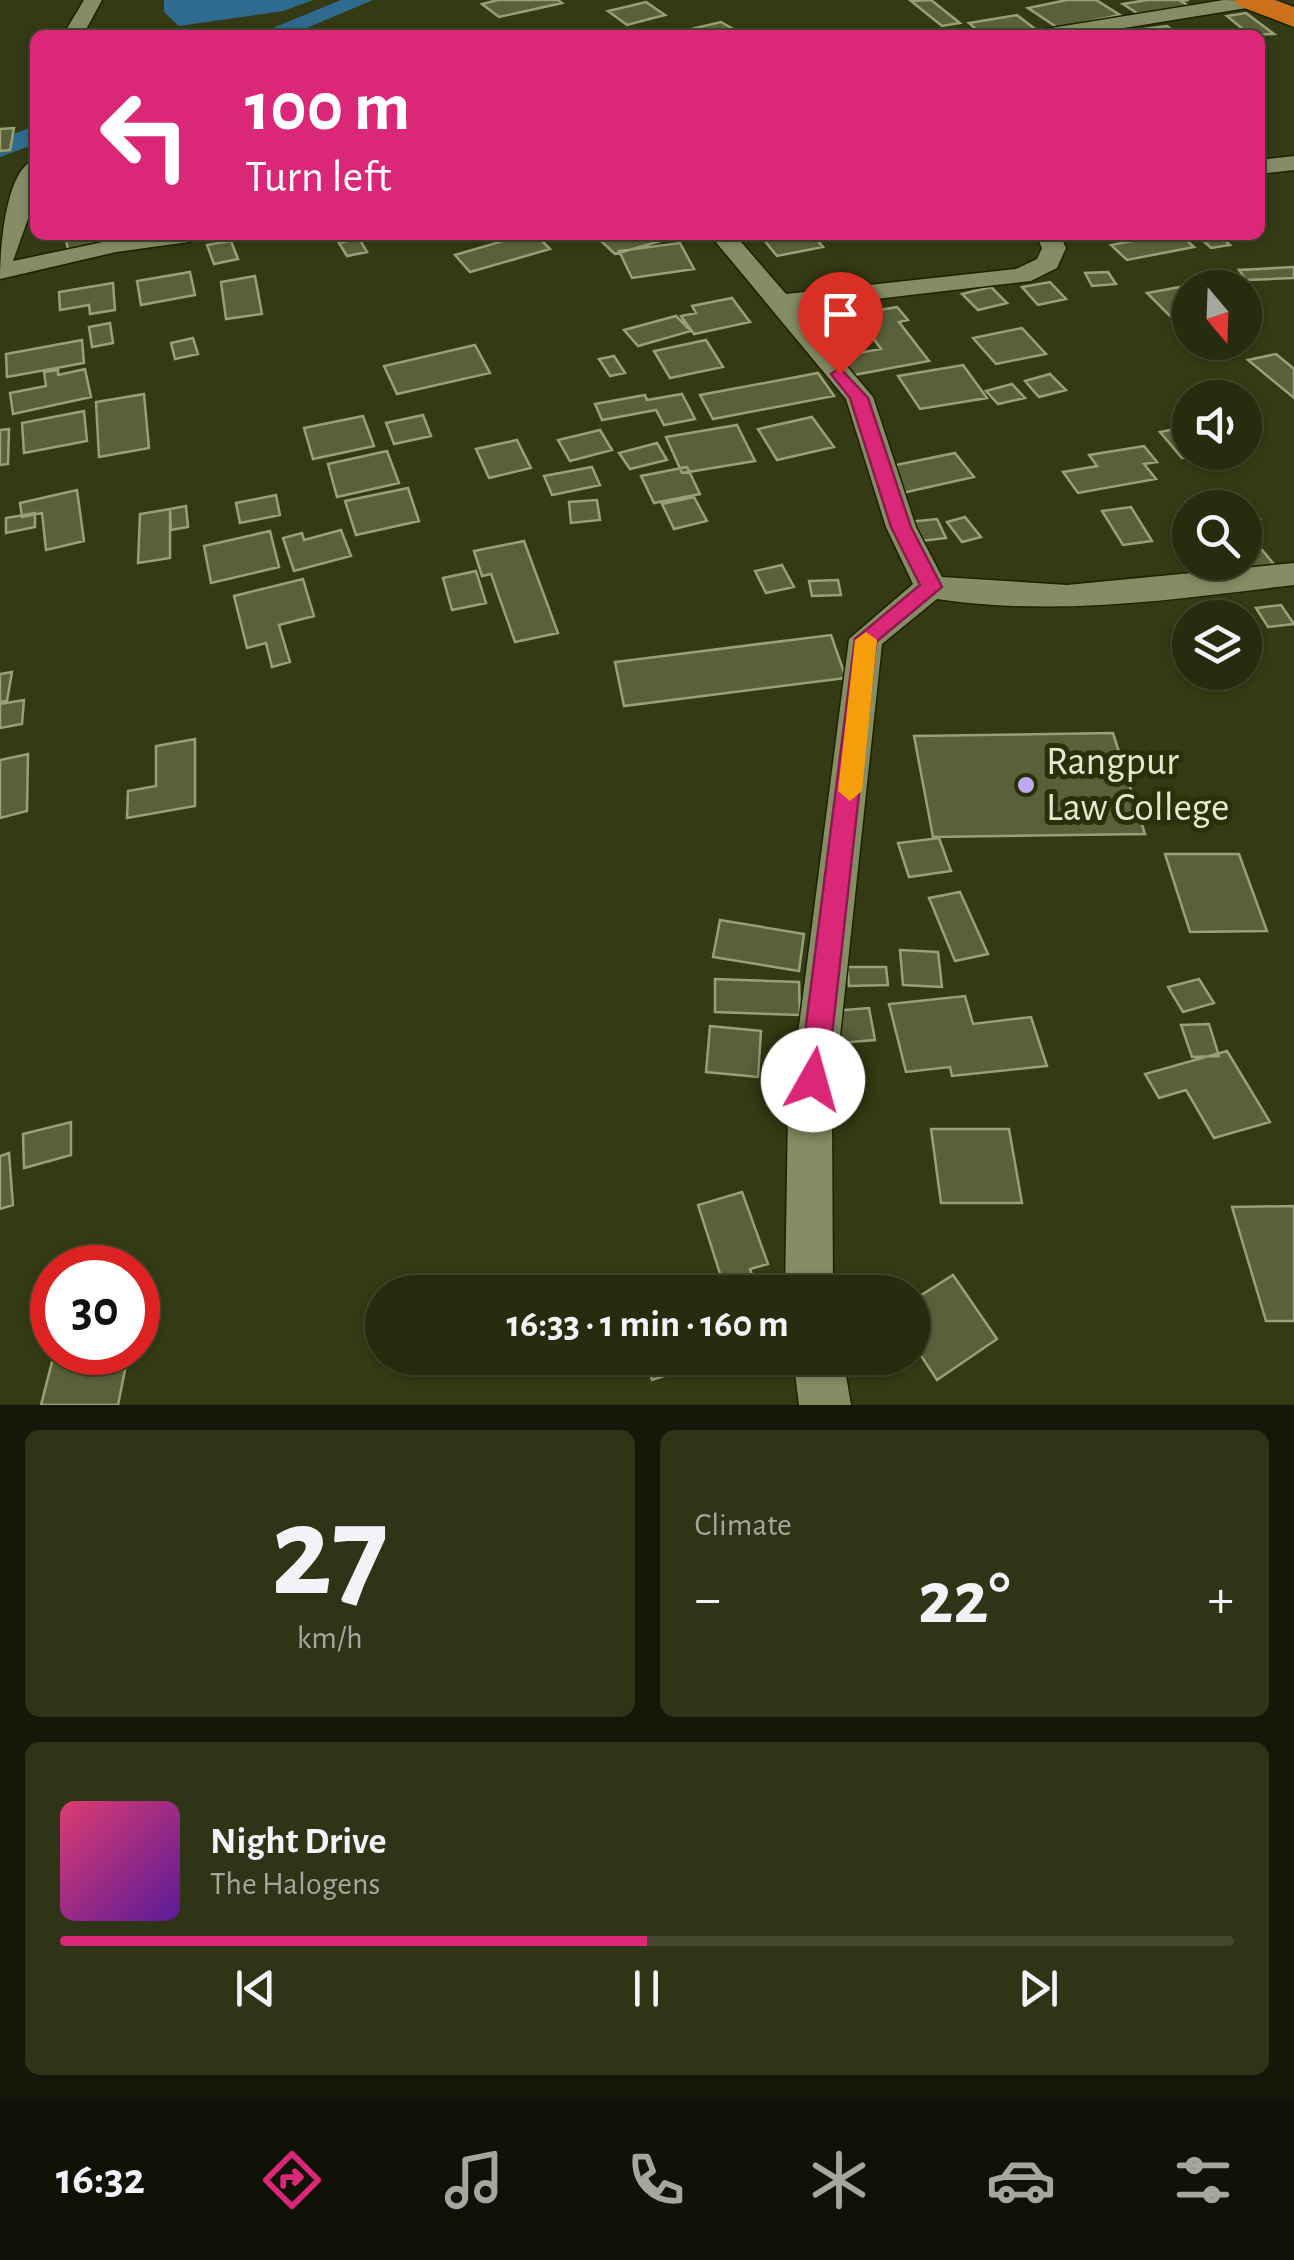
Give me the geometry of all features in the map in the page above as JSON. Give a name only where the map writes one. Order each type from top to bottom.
[{"type":"highway","points":[[1251,1],[1294,18]]},
{"type":"street","points":[[75,30],[93,0]]},
{"type":"street","points":[[1075,30],[1251,1]]},
{"type":"street","points":[[1265,166],[1294,163]]},
{"type":"street","points":[[0,263],[30,181]]},
{"type":"street","points":[[0,271],[152,240]]},
{"type":"street","points":[[727,240],[783,302],[859,398],[901,527],[931,587]]},
{"type":"street","points":[[783,302],[1022,276],[1048,263],[1054,248],[1050,240]]},
{"type":"street","points":[[931,587],[980,597],[1126,592],[1294,574]]},
{"type":"street","points":[[809,1275],[810,1112],[866,639],[931,587]]},
{"type":"street","points":[[821,1375],[825,1405]]},
{"type":"water","points":[[164,0],[313,0],[283,11],[179,26],[164,12]]},
{"type":"building","points":[[498,0],[562,3],[499,17],[482,4]]},
{"type":"building","points":[[931,0],[960,23],[942,26],[911,1]]},
{"type":"building","points":[[1067,0],[1096,0],[1120,15],[1058,28],[1028,8]]},
{"type":"building","points":[[1189,0],[1181,1],[1195,10],[1146,19],[1123,4]]},
{"type":"building","points":[[646,2],[665,15],[627,25],[608,11]]},
{"type":"building","points":[[1246,13],[1274,34],[1244,30],[1227,16]]},
{"type":"building","points":[[1017,15],[1036,30],[977,30],[969,23]]},
{"type":"building","points":[[721,22],[733,29],[698,30],[695,28]]},
{"type":"building","points":[[1167,26],[1172,30],[1137,30]]},
{"type":"building","points":[[14,128],[10,150],[0,151],[0,129]]},
{"type":"building","points":[[66,240],[114,240],[117,251],[70,260]]},
{"type":"building","points":[[360,240],[367,252],[347,256],[339,243]]},
{"type":"building","points":[[507,240],[541,240],[550,249],[470,272],[455,255]]},
{"type":"building","points":[[600,240],[664,240],[615,254]]},
{"type":"building","points":[[764,240],[817,240],[823,247],[777,256]]},
{"type":"building","points":[[1138,240],[1186,240],[1194,247],[1127,260],[1111,245]]},
{"type":"building","points":[[1202,240],[1224,240],[1230,245],[1211,248]]},
{"type":"building","points":[[231,241],[238,259],[214,264],[207,245]]},
{"type":"building","points":[[680,243],[694,269],[632,278],[619,251]]},
{"type":"building","points":[[1294,267],[1294,278],[1262,279],[1262,270],[1239,270]]},
{"type":"building","points":[[190,272],[195,295],[141,305],[137,281]]},
{"type":"building","points":[[1108,272],[1116,284],[1092,286],[1085,273]]},
{"type":"building","points":[[255,276],[262,314],[226,319],[221,282]]},
{"type":"building","points":[[1050,282],[1066,299],[1038,305],[1022,287]]},
{"type":"building","points":[[113,283],[115,310],[90,314],[89,305],[60,310],[59,292]]},
{"type":"building","points":[[991,287],[1007,303],[978,310],[962,294]]},
{"type":"building","points":[[1172,288],[1172,317],[1171,317],[1147,293]]},
{"type":"building","points":[[732,298],[750,322],[694,334],[681,316],[696,313],[692,306]]},
{"type":"building","points":[[897,307],[908,320],[899,322],[929,361],[843,377],[831,358],[881,349],[855,314]]},
{"type":"building","points":[[676,316],[691,331],[638,346],[624,330]]},
{"type":"building","points":[[110,323],[113,343],[92,347],[89,327]]},
{"type":"building","points":[[1022,328],[1046,354],[996,364],[973,338]]},
{"type":"building","points":[[193,338],[198,354],[175,359],[171,343]]},
{"type":"building","points":[[82,340],[84,363],[7,377],[6,354]]},
{"type":"building","points":[[706,340],[723,367],[670,378],[654,351]]},
{"type":"building","points":[[475,345],[490,373],[397,394],[384,366]]},
{"type":"building","points":[[1276,354],[1294,369],[1294,398],[1248,360]]},
{"type":"building","points":[[614,356],[625,373],[610,376],[599,359]]},
{"type":"building","points":[[963,365],[987,398],[920,409],[898,376]]},
{"type":"building","points":[[85,369],[91,397],[13,414],[10,393],[46,386],[44,372],[58,370],[58,375]]},
{"type":"building","points":[[818,373],[834,396],[713,419],[700,395]]},
{"type":"building","points":[[1050,374],[1066,390],[1039,397],[1025,381]]},
{"type":"building","points":[[1012,384],[1025,398],[998,404],[986,391]]},
{"type":"building","points":[[144,394],[149,448],[99,457],[96,402]]},
{"type":"building","points":[[682,394],[695,419],[664,425],[656,410],[602,420],[595,404],[645,395],[647,400]]},
{"type":"building","points":[[84,411],[87,441],[24,453],[22,423]]},
{"type":"building","points":[[423,415],[431,436],[394,444],[386,423]]},
{"type":"building","points":[[363,416],[374,446],[313,459],[304,428]]},
{"type":"building","points":[[812,417],[834,447],[777,460],[758,429]]},
{"type":"building","points":[[737,425],[755,461],[682,473],[666,437]]},
{"type":"building","points":[[9,429],[8,464],[0,465],[0,430]]},
{"type":"building","points":[[600,430],[612,450],[570,461],[558,440]]},
{"type":"building","points":[[1172,430],[1172,446],[1160,432]]},
{"type":"building","points":[[517,440],[531,468],[489,478],[476,449]]},
{"type":"building","points":[[657,443],[667,460],[630,469],[619,453]]},
{"type":"building","points":[[1144,446],[1157,462],[1144,464],[1156,479],[1078,493],[1063,472],[1097,466],[1089,455]]},
{"type":"building","points":[[387,451],[399,483],[337,497],[328,464]]},
{"type":"building","points":[[955,453],[974,477],[893,495],[876,469]]},
{"type":"building","points":[[592,467],[600,485],[552,495],[544,476]]},
{"type":"building","points":[[687,467],[700,494],[654,503],[641,476]]},
{"type":"building","points":[[408,488],[419,521],[356,535],[345,501]]},
{"type":"building","points":[[77,490],[84,541],[46,550],[42,513],[22,517],[20,503]]},
{"type":"building","points":[[276,495],[280,515],[240,523],[236,503]]},
{"type":"building","points":[[694,497],[707,521],[674,529],[662,504]]},
{"type":"building","points":[[597,500],[600,520],[571,523],[569,502]]},
{"type":"building","points":[[186,506],[188,527],[171,530],[170,509]]},
{"type":"building","points":[[1131,507],[1152,541],[1123,545],[1102,511]]},
{"type":"building","points":[[170,509],[170,558],[138,563],[140,514]]},
{"type":"building","points":[[35,513],[35,527],[6,533],[6,518]]},
{"type":"building","points":[[965,517],[981,537],[962,542],[947,522]]},
{"type":"building","points":[[937,519],[946,538],[905,543],[897,523]]},
{"type":"building","points":[[341,530],[351,556],[294,571],[283,538],[302,533],[304,540]]},
{"type":"building","points":[[270,531],[279,567],[211,583],[204,546]]},
{"type":"building","points":[[524,541],[558,633],[515,642],[491,574],[482,576],[474,551]]},
{"type":"building","points":[[1262,550],[1281,573],[1262,576]]},
{"type":"building","points":[[782,565],[794,587],[766,593],[755,571]]},
{"type":"building","points":[[476,571],[486,603],[452,610],[443,578]]},
{"type":"building","points":[[303,579],[314,616],[279,625],[290,662],[272,667],[266,643],[247,648],[234,596]]},
{"type":"building","points":[[838,580],[841,595],[812,596],[809,581]]},
{"type":"building","points":[[1281,605],[1294,624],[1268,627],[1262,607]]},
{"type":"building","points":[[831,635],[846,678],[624,706],[615,662]]},
{"type":"building","points":[[12,672],[7,701],[0,702],[0,674]]},
{"type":"building","points":[[24,700],[22,724],[0,728],[0,704]]},
{"type":"building","name":"Rangpur Law College","points":[[1113,733],[1145,834],[933,837],[914,736]]},
{"type":"building","points":[[195,739],[195,806],[127,818],[128,791],[156,786],[156,746]]},
{"type":"building","points":[[28,754],[27,811],[0,818],[0,760]]},
{"type":"building","points":[[939,838],[951,871],[909,877],[898,843]]},
{"type":"building","points":[[1165,854],[1239,854],[1267,931],[1190,932]]},
{"type":"building","points":[[960,892],[988,954],[955,961],[929,898]]},
{"type":"building","points":[[720,920],[804,934],[799,971],[713,957]]},
{"type":"building","points":[[900,950],[938,952],[942,987],[903,985]]},
{"type":"building","points":[[847,967],[886,967],[888,985],[849,986]]},
{"type":"building","points":[[715,979],[799,982],[800,1015],[715,1012]]},
{"type":"building","points":[[1199,979],[1214,1003],[1183,1012],[1168,987]]},
{"type":"building","points":[[965,996],[973,1024],[1031,1017],[1047,1066],[952,1076],[950,1067],[906,1072],[889,1004]]},
{"type":"building","points":[[869,1008],[875,1040],[839,1043],[832,1011]]},
{"type":"building","points":[[1209,1024],[1219,1056],[1192,1057],[1181,1025]]},
{"type":"building","points":[[710,1026],[761,1031],[758,1077],[706,1072]]},
{"type":"building","points":[[1227,1051],[1270,1122],[1214,1138],[1186,1090],[1159,1098],[1145,1074]]},
{"type":"building","points":[[71,1122],[71,1155],[24,1168],[23,1134]]},
{"type":"building","points":[[931,1129],[1009,1129],[1022,1203],[941,1203]]},
{"type":"building","points":[[9,1153],[13,1205],[0,1209],[0,1156]]},
{"type":"building","points":[[742,1192],[768,1264],[750,1269],[752,1275],[720,1275],[698,1205]]},
{"type":"building","points":[[1294,1206],[1294,1321],[1266,1321],[1232,1207]]},
{"type":"building","points":[[953,1275],[997,1339],[937,1380],[930,1369],[930,1290]]},
{"type":"building","points":[[49,1375],[124,1375],[118,1405],[41,1405]]},
{"type":"waterway","points":[[281,30],[362,0]]},
{"type":"waterway","points":[[0,149],[30,136]]},
{"type":"slow traffic","points":[[850,791],[866,640]]},
{"type":"place","name":"Rangpur Law College","points":[[1026,785]]},
{"type":"route","points":[[813,1080],[843,856],[866,639],[931,587],[916,564],[901,527],[859,398],[840,374]]}]
